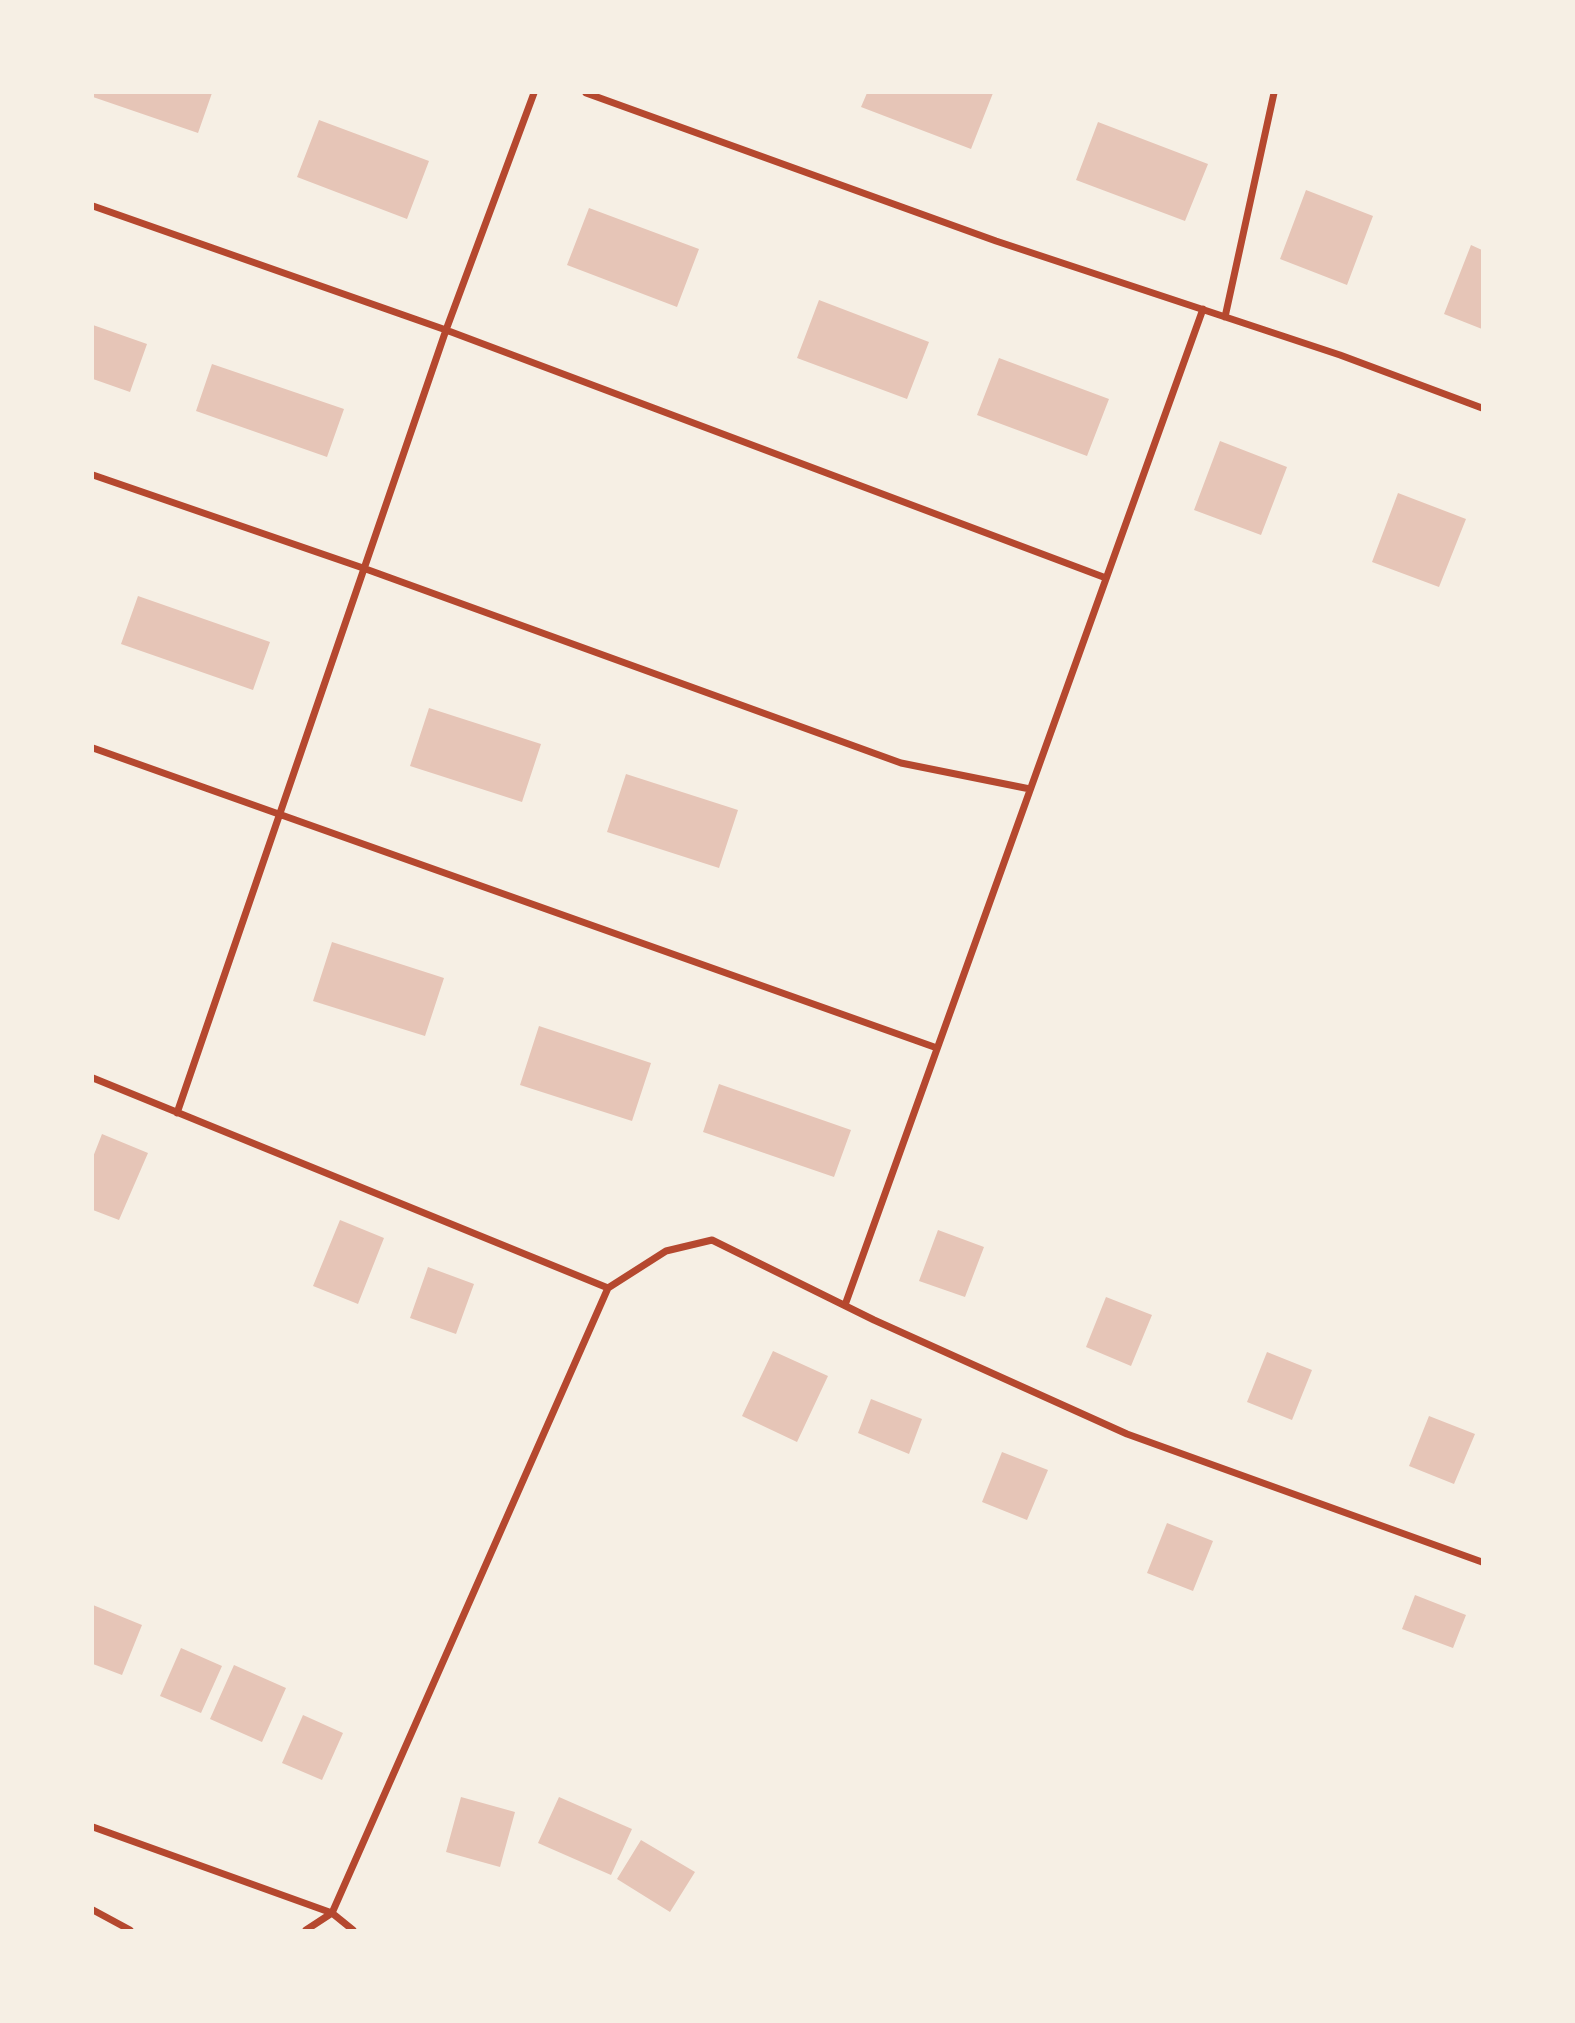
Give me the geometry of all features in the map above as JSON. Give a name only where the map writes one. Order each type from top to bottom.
[{"type":"street","points":[[177,1113],[446,330],[534,93]]},
{"type":"street","points":[[586,93],[983,237],[1340,355],[1482,408]]},
{"type":"street","points":[[1225,317],[1274,93]]},
{"type":"street","points":[[93,206],[446,330],[1106,578]]},
{"type":"street","points":[[845,1306],[1203,309]]},
{"type":"street","points":[[93,475],[363,568],[901,763],[1030,789]]},
{"type":"street","points":[[93,748],[937,1048]]},
{"type":"street","points":[[93,1079],[608,1288]]},
{"type":"street","points":[[306,1930],[332,1913],[608,1288],[666,1251],[712,1240],[845,1306],[1127,1434],[1482,1562]]},
{"type":"street","points":[[93,1827],[332,1913],[353,1930]]},
{"type":"street","points":[[93,1910],[130,1930]]},
{"type":"building","points":[[93,93],[212,93],[198,133],[93,97]]},
{"type":"building","points":[[867,93],[993,93],[971,149],[861,107]]},
{"type":"building","points":[[319,120],[429,161],[407,219],[297,177]]},
{"type":"building","points":[[1098,122],[1208,164],[1185,221],[1076,180]]},
{"type":"building","points":[[1306,190],[1373,216],[1347,285],[1280,259]]},
{"type":"building","points":[[589,208],[699,249],[677,307],[567,265]]},
{"type":"building","points":[[1471,245],[1482,250],[1482,329],[1444,314]]},
{"type":"building","points":[[819,300],[929,342],[907,399],[797,358]]},
{"type":"building","points":[[93,325],[147,344],[130,392],[93,379]]},
{"type":"building","points":[[999,358],[1109,399],[1087,456],[977,415]]},
{"type":"building","points":[[212,364],[344,409],[327,457],[196,411]]},
{"type":"building","points":[[1220,441],[1287,467],[1261,535],[1194,510]]},
{"type":"building","points":[[1398,493],[1466,519],[1439,587],[1372,562]]},
{"type":"building","points":[[138,596],[270,642],[253,690],[121,644]]},
{"type":"building","points":[[429,708],[541,744],[522,802],[410,766]]},
{"type":"building","points":[[626,774],[738,810],[719,868],[607,832]]},
{"type":"building","points":[[332,942],[444,978],[425,1036],[313,1001]]},
{"type":"building","points":[[539,1026],[651,1063],[632,1121],[520,1085]]},
{"type":"building","points":[[719,1084],[851,1130],[834,1177],[703,1132]]},
{"type":"building","points":[[102,1134],[148,1153],[119,1220],[93,1210],[93,1157]]},
{"type":"building","points":[[340,1220],[384,1238],[358,1304],[313,1286]]},
{"type":"building","points":[[938,1230],[984,1247],[965,1297],[919,1281]]},
{"type":"building","points":[[428,1267],[474,1284],[456,1334],[410,1318]]},
{"type":"building","points":[[1106,1297],[1152,1315],[1131,1366],[1086,1347]]},
{"type":"building","points":[[773,1351],[828,1376],[797,1442],[742,1416]]},
{"type":"building","points":[[1267,1352],[1312,1370],[1292,1420],[1247,1402]]},
{"type":"building","points":[[871,1399],[922,1419],[909,1454],[858,1433]]},
{"type":"building","points":[[1429,1416],[1475,1434],[1454,1484],[1409,1466]]},
{"type":"building","points":[[1002,1452],[1048,1470],[1027,1520],[982,1502]]},
{"type":"building","points":[[1167,1523],[1213,1541],[1193,1591],[1147,1573]]},
{"type":"building","points":[[1415,1595],[1466,1615],[1453,1648],[1402,1629]]},
{"type":"building","points":[[93,1605],[142,1625],[122,1675],[93,1664]]},
{"type":"building","points":[[181,1648],[222,1666],[201,1713],[160,1696]]},
{"type":"building","points":[[234,1665],[286,1688],[262,1742],[210,1719]]},
{"type":"building","points":[[303,1715],[343,1733],[322,1780],[282,1763]]},
{"type":"building","points":[[461,1797],[515,1812],[500,1867],[446,1852]]},
{"type":"building","points":[[559,1797],[632,1829],[611,1875],[538,1843]]},
{"type":"building","points":[[641,1840],[695,1872],[670,1912],[617,1879]]}]
